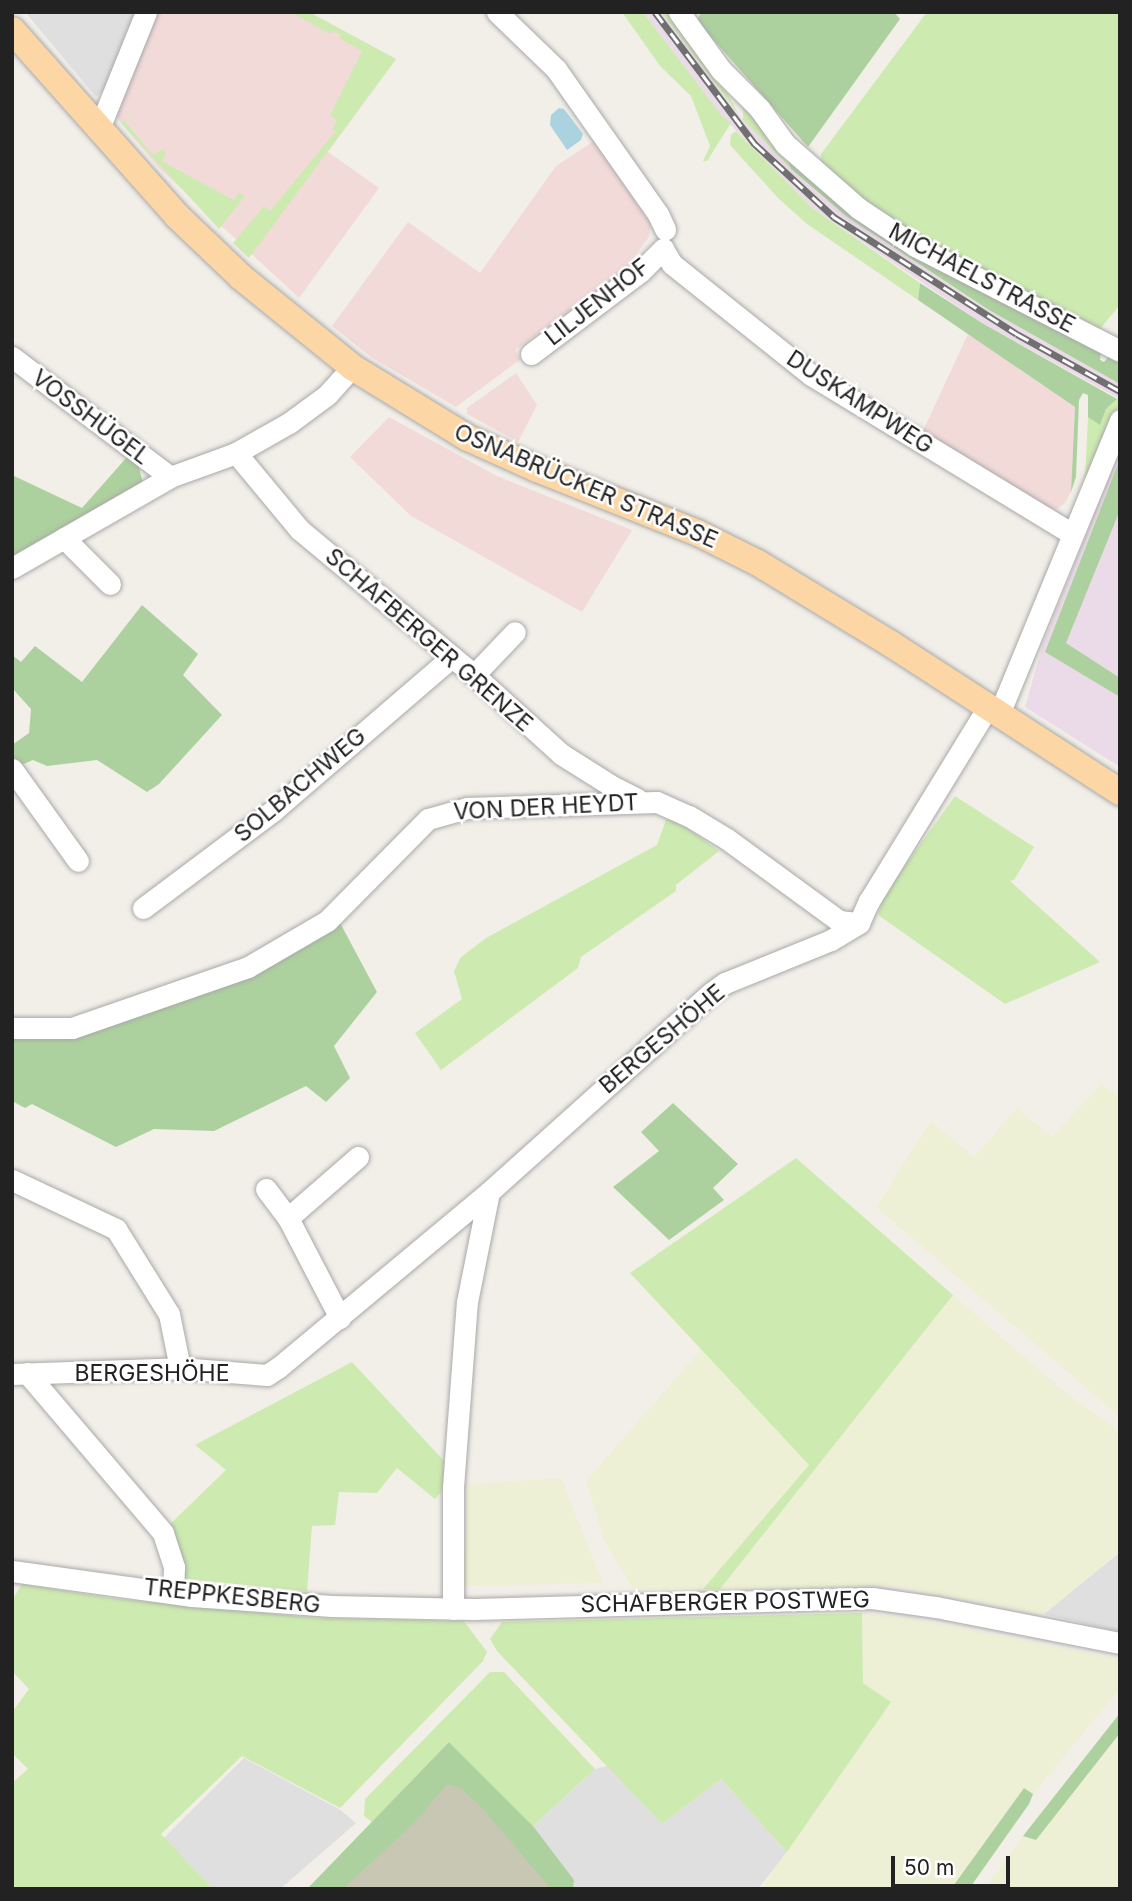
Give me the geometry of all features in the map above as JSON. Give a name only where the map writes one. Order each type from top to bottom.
[{"type":"main road","name":"OSNABRÜCKER STRASSE","points":[[12,30],[194,233],[241,277],[352,367],[468,438],[537,469],[698,533],[758,564],[994,710],[1120,792]]},
{"type":"street","points":[[100,126],[146,12]]},
{"type":"street","name":"MICHAELSTRASSE","points":[[679,12],[721,70],[759,108],[785,144],[858,208],[915,246],[1120,351]]},
{"type":"street","name":"DUSKAMPWEG","points":[[505,14],[556,69],[659,214],[672,264],[811,375],[1073,534]]},
{"type":"street","name":"LILJENHOF","points":[[531,354],[640,272],[664,239]]},
{"type":"street","name":"VOSSHÜGEL","points":[[12,356],[170,477]]},
{"type":"street","name":"VOSSHÜGEL","points":[[12,568],[170,477],[236,453],[289,423],[327,395],[352,367]]},
{"type":"street","points":[[859,923],[869,901],[994,710],[1073,534],[1120,420]]},
{"type":"street","name":"SCHAFBERGER GRENZE","points":[[236,453],[300,530],[474,675],[561,754],[610,785],[643,801]]},
{"type":"street","points":[[64,538],[110,584]]},
{"type":"street","points":[[474,675],[515,632]]},
{"type":"street","name":"SOLBACHWEG","points":[[143,908],[274,810],[452,657]]},
{"type":"street","points":[[12,769],[78,861]]},
{"type":"street","name":"VON DER HEYDT","points":[[12,1028],[72,1028],[248,967],[327,921],[408,837],[428,820],[440,814],[480,806],[657,802],[689,816],[727,839],[839,921],[859,923]]},
{"type":"street","name":"BERGESHÖHE","points":[[20,1373],[180,1368],[267,1376],[489,1192],[711,993],[725,984],[831,940],[859,923]]},
{"type":"street","points":[[288,1218],[358,1157]]},
{"type":"street","points":[[12,1180],[116,1229],[169,1314],[180,1368]]},
{"type":"street","points":[[266,1189],[288,1218],[340,1318]]},
{"type":"street","points":[[453,1609],[453,1487],[467,1302],[489,1192]]},
{"type":"street","name":"BERGESHÖHE","points":[[20,1373],[163,1533],[174,1567],[173,1591]]},
{"type":"street","name":"TREPPKESBERG","points":[[12,1570],[173,1591],[332,1606],[453,1609]]},
{"type":"street","name":"SCHAFBERGER POSTWEG","points":[[453,1609],[872,1598],[936,1606],[1120,1643]]},
{"type":"shaded area","points":[[25,12],[137,12],[109,85],[96,97]]},
{"type":"shaded area","points":[[154,12],[309,12],[396,59],[328,152],[379,188],[299,298],[159,168],[116,117],[115,112]]},
{"type":"shaded area","points":[[643,12],[661,12],[737,113],[780,159],[821,196],[884,242],[989,310],[1120,384],[1118,398],[982,323],[812,208],[723,117]]},
{"type":"shaded area","points":[[594,141],[651,224],[649,237],[624,271],[515,350],[521,359],[456,407],[371,357],[332,326],[408,222],[480,273],[556,166]]},
{"type":"shaded area","points":[[968,334],[1075,407],[1071,492],[1064,504],[1057,509],[1049,509],[922,433]]},
{"type":"shaded area","points":[[516,373],[537,405],[518,442],[467,414],[467,408]]},
{"type":"shaded area","points":[[389,417],[497,476],[632,530],[582,612],[411,516],[350,457]]},
{"type":"shaded area","points":[[1120,449],[1120,767],[1025,707],[1043,644]]},
{"type":"shaded area","points":[[1101,1084],[1120,1096],[1120,1417],[876,1207],[931,1121],[974,1157],[1017,1108],[1052,1137]]},
{"type":"shaded area","points":[[953,1295],[1065,1392],[1120,1432],[1120,1552],[1044,1614],[895,1586],[720,1589]]},
{"type":"shaded area","points":[[701,1349],[809,1465],[703,1589],[633,1589],[604,1540],[586,1481]]},
{"type":"shaded area","points":[[561,1478],[603,1583],[464,1586],[466,1484]]},
{"type":"shaded area","points":[[1120,1552],[1120,1632],[1044,1614]]},
{"type":"shaded area","points":[[862,1613],[908,1618],[1120,1659],[1120,1689],[1033,1794],[1024,1788],[951,1889],[761,1889],[891,1702],[863,1683]]},
{"type":"shaded area","points":[[1120,1733],[1120,1889],[985,1889],[1023,1836],[1036,1839]]},
{"type":"shaded area","points":[[244,1758],[339,1809],[356,1823],[280,1889],[213,1889],[164,1838]]},
{"type":"shaded area","points":[[451,1760],[565,1889],[320,1889]]},
{"type":"shaded area","points":[[607,1766],[662,1824],[721,1779],[787,1852],[758,1889],[563,1889],[520,1842],[533,1826],[595,1769]]},
{"type":"green space","points":[[290,12],[309,12],[396,59],[249,258],[233,243],[264,206],[270,211],[336,131],[332,129],[337,120],[330,115],[362,51],[340,39],[341,35],[333,31],[331,34]]},
{"type":"green space","points":[[622,12],[643,12],[723,117],[731,123],[707,161],[703,161],[710,146],[691,96],[660,66]]},
{"type":"green space","points":[[661,12],[673,12],[715,70],[739,115]]},
{"type":"green space","points":[[701,12],[894,12],[900,19],[808,147],[697,21]]},
{"type":"green space","points":[[927,12],[1120,12],[1120,305],[1099,330],[936,246],[865,204],[821,168],[821,154]]},
{"type":"green space","points":[[734,97],[779,141],[791,169],[743,120],[743,109]]},
{"type":"green space","points":[[134,114],[125,121],[153,155],[163,149],[166,153],[162,161],[167,164],[234,200],[239,193],[245,196],[219,229],[121,123]]},
{"type":"green space","points":[[736,131],[812,208],[920,283],[918,300],[807,224],[778,198],[730,145],[731,135]]},
{"type":"green space","points":[[779,141],[813,175],[1101,351],[1100,360],[1104,362],[1110,355],[1120,361],[1120,384],[989,310],[846,216],[791,169]]},
{"type":"green space","points":[[920,283],[982,323],[1117,399],[1106,409],[1100,425],[1088,417],[1088,395],[1083,393],[1079,400],[1076,477],[1071,492],[1075,407],[918,300]]},
{"type":"green space","points":[[1118,398],[1120,402],[1085,480],[1088,417],[1100,424],[1106,409]]},
{"type":"green space","points":[[127,457],[137,460],[144,487],[12,560],[12,475],[82,508]]},
{"type":"green space","points":[[1120,459],[1120,510],[1066,643],[1120,678],[1120,697],[1045,652]]},
{"type":"green space","points":[[142,605],[198,654],[183,675],[222,715],[159,784],[147,792],[97,760],[47,766],[33,760],[17,767],[12,760],[12,745],[29,733],[31,709],[12,688],[12,655],[21,662],[35,646],[82,682]]},
{"type":"green space","points":[[955,796],[1034,847],[1014,880],[1010,881],[1100,962],[1005,1004],[878,915],[884,895]]},
{"type":"green space","points":[[668,814],[719,851],[676,885],[676,891],[581,957],[578,968],[441,1070],[415,1033],[462,999],[454,971],[461,957],[486,938],[657,845]]},
{"type":"green space","points":[[338,919],[377,992],[334,1046],[350,1078],[326,1102],[306,1086],[214,1131],[154,1129],[116,1147],[32,1104],[25,1108],[12,1101],[12,1033],[74,1034]]},
{"type":"green space","points":[[673,1103],[738,1164],[713,1188],[724,1200],[669,1240],[613,1187],[659,1151],[641,1132]]},
{"type":"green space","points":[[796,1158],[953,1295],[720,1589],[703,1589],[809,1465],[630,1273]]},
{"type":"green space","points":[[352,1362],[447,1464],[442,1491],[435,1499],[397,1468],[377,1493],[339,1492],[335,1525],[312,1526],[307,1591],[185,1579],[165,1529],[226,1470],[195,1445]]},
{"type":"green space","points":[[22,1584],[109,1598],[316,1618],[464,1621],[487,1652],[483,1661],[340,1808],[242,1756],[161,1834],[213,1889],[12,1889],[12,1783],[28,1769],[12,1753],[12,1712],[29,1689],[12,1671],[12,1600]]},
{"type":"green space","points":[[862,1613],[863,1683],[891,1702],[787,1852],[721,1779],[662,1824],[497,1651],[490,1639],[502,1622]]},
{"type":"green space","points":[[490,1672],[504,1672],[595,1769],[533,1826],[449,1742],[372,1822],[364,1816],[365,1799]]},
{"type":"green space","points":[[1120,1713],[1120,1733],[1036,1840],[1023,1836]]},
{"type":"green space","points":[[449,1742],[533,1826],[574,1880],[573,1889],[551,1889],[484,1810],[461,1788],[447,1784],[415,1822],[343,1889],[307,1889]]},
{"type":"green space","points":[[1024,1788],[1033,1794],[1029,1804],[969,1889],[951,1889]]},
{"type":"water","points":[[559,108],[564,109],[583,134],[581,140],[567,150],[550,125],[551,115]]},
{"type":"railway","points":[[655,12],[755,144],[834,217],[1017,334],[1120,391]]}]
